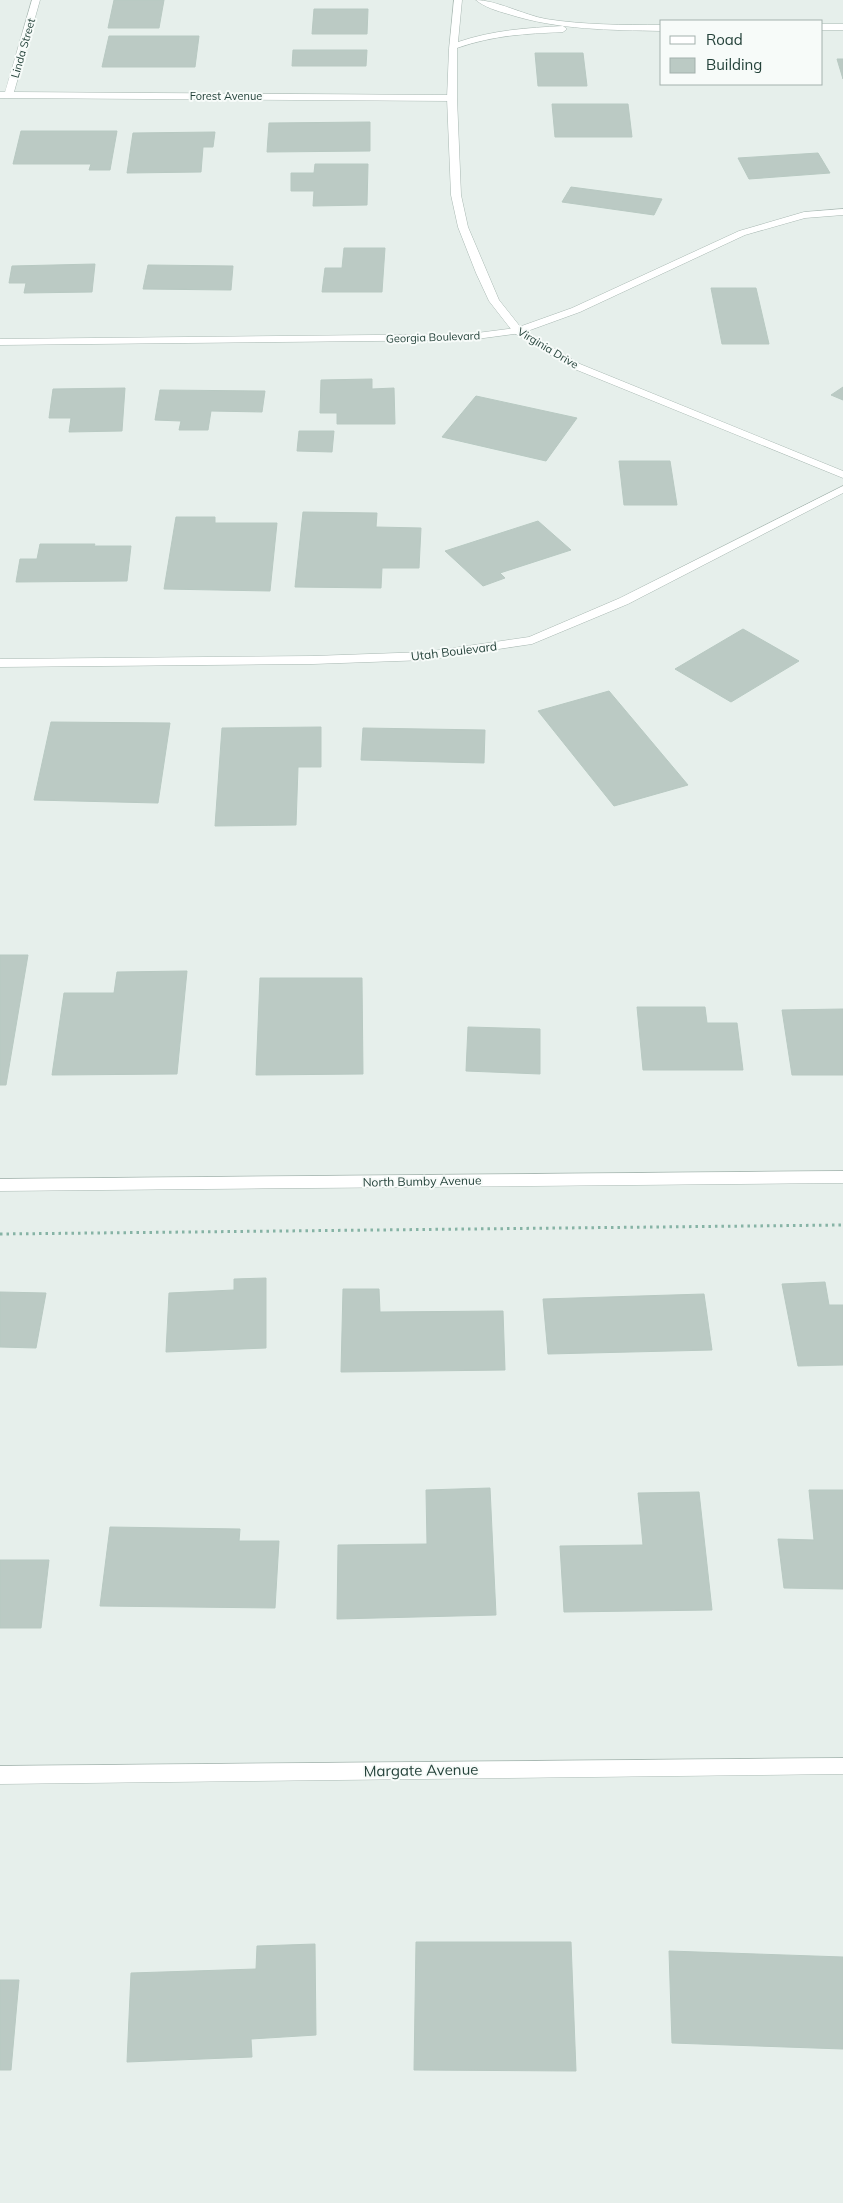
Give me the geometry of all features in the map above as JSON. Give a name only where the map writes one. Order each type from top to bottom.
[{"type":"street","name":"Linda Street","points":[[5,95],[36,0]]},
{"type":"street","name":"Virginia Drive","points":[[458,0],[452,98],[456,195],[463,227],[494,300],[518,332],[576,366],[843,475]]},
{"type":"street","points":[[480,0],[509,12],[535,19],[605,27]]},
{"type":"street","points":[[454,46],[484,36],[509,32],[605,27],[660,28]]},
{"type":"street","points":[[823,27],[843,27]]},
{"type":"street","name":"Forest Avenue","points":[[5,95],[452,98]]},
{"type":"street","name":"Georgia Boulevard","points":[[0,342],[469,337],[518,332],[576,310],[742,233],[804,215],[843,212]]},
{"type":"street","name":"Utah Boulevard","points":[[0,663],[313,660],[426,656],[532,640],[624,602],[843,489]]},
{"type":"street","name":"North Bumby Avenue","points":[[0,1185],[843,1177]]},
{"type":"street","name":"Margate Avenue","points":[[0,1775],[843,1766]]},
{"type":"path","points":[[0,1234],[843,1225]]},
{"type":"building","points":[[114,0],[164,0],[159,28],[108,28]]},
{"type":"building","points":[[314,9],[368,9],[367,34],[312,34]]},
{"type":"building","points":[[109,36],[199,36],[195,67],[102,67]]},
{"type":"building","points":[[293,50],[367,50],[366,66],[292,66]]},
{"type":"building","points":[[535,53],[583,53],[587,86],[538,86]]},
{"type":"building","points":[[837,59],[843,59],[843,79]]},
{"type":"building","points":[[552,104],[628,104],[632,137],[555,137]]},
{"type":"building","points":[[370,122],[370,151],[267,152],[269,123]]},
{"type":"building","points":[[21,131],[117,131],[110,170],[89,170],[91,164],[13,164]]},
{"type":"building","points":[[215,132],[213,147],[203,147],[201,172],[127,173],[133,133]]},
{"type":"building","points":[[818,153],[830,173],[749,179],[738,158]]},
{"type":"building","points":[[315,164],[368,164],[367,205],[313,206],[314,191],[291,191],[291,173],[314,173]]},
{"type":"building","points":[[571,187],[662,199],[654,215],[562,202]]},
{"type":"building","points":[[344,248],[385,248],[382,292],[322,292],[325,268],[342,268]]},
{"type":"building","points":[[95,264],[92,292],[24,293],[26,283],[9,283],[12,266]]},
{"type":"building","points":[[148,265],[233,266],[231,290],[143,289]]},
{"type":"building","points":[[711,288],[756,288],[769,344],[722,344]]},
{"type":"building","points":[[372,379],[372,389],[394,388],[395,424],[337,424],[337,413],[320,413],[321,380]]},
{"type":"building","points":[[843,387],[843,400],[831,395]]},
{"type":"building","points":[[125,388],[122,431],[69,432],[71,418],[49,418],[53,389]]},
{"type":"building","points":[[160,390],[265,391],[262,412],[211,411],[208,430],[179,430],[181,421],[155,420]]},
{"type":"building","points":[[476,396],[577,418],[546,461],[442,437]]},
{"type":"building","points":[[299,431],[334,431],[332,452],[297,451]]},
{"type":"building","points":[[619,461],[670,461],[677,505],[624,505]]},
{"type":"building","points":[[303,512],[377,513],[376,527],[421,528],[419,568],[382,568],[381,588],[295,587]]},
{"type":"building","points":[[176,517],[215,517],[215,523],[277,523],[270,591],[164,589]]},
{"type":"building","points":[[538,521],[571,550],[500,573],[505,578],[483,586],[445,551]]},
{"type":"building","points":[[40,544],[131,546],[127,581],[16,582],[20,559],[37,559]]},
{"type":"building","points":[[743,629],[799,661],[731,702],[675,669]]},
{"type":"building","points":[[609,691],[688,785],[614,806],[538,711]]},
{"type":"building","points":[[51,722],[170,723],[158,803],[34,800]]},
{"type":"building","points":[[321,727],[321,767],[298,767],[296,825],[215,826],[222,728]]},
{"type":"building","points":[[363,728],[485,730],[484,763],[361,760]]},
{"type":"building","points":[[0,955],[28,955],[6,1085],[0,1085]]},
{"type":"building","points":[[187,971],[177,1074],[52,1075],[64,993],[114,993],[117,972]]},
{"type":"building","points":[[260,978],[362,978],[363,1074],[256,1075]]},
{"type":"building","points":[[637,1007],[705,1007],[707,1023],[737,1023],[743,1070],[643,1070]]},
{"type":"building","points":[[843,1009],[843,1075],[792,1075],[782,1010]]},
{"type":"building","points":[[468,1027],[540,1029],[540,1074],[466,1071]]},
{"type":"building","points":[[266,1278],[266,1348],[166,1352],[169,1293],[234,1290],[234,1279]]},
{"type":"building","points":[[825,1282],[829,1305],[843,1305],[843,1365],[798,1366],[782,1284]]},
{"type":"building","points":[[343,1289],[379,1289],[380,1312],[503,1311],[505,1370],[341,1372]]},
{"type":"building","points":[[0,1292],[46,1293],[36,1348],[0,1347]]},
{"type":"building","points":[[704,1294],[712,1350],[548,1354],[543,1299]]},
{"type":"building","points":[[490,1488],[496,1615],[337,1619],[338,1545],[427,1544],[426,1490]]},
{"type":"building","points":[[809,1490],[843,1490],[843,1589],[784,1588],[778,1539],[814,1540]]},
{"type":"building","points":[[699,1492],[712,1610],[564,1612],[560,1546],[643,1545],[638,1493]]},
{"type":"building","points":[[110,1527],[240,1529],[239,1541],[279,1541],[275,1608],[100,1606]]},
{"type":"building","points":[[0,1560],[49,1560],[41,1628],[0,1628]]},
{"type":"building","points":[[416,1942],[571,1942],[576,2071],[414,2070]]},
{"type":"building","points":[[315,1944],[316,2035],[251,2039],[252,2057],[127,2062],[131,1973],[256,1969],[257,1946]]},
{"type":"building","points":[[669,1951],[843,1957],[843,2049],[672,2043]]},
{"type":"building","points":[[0,1980],[19,1980],[11,2070],[0,2070]]}]
